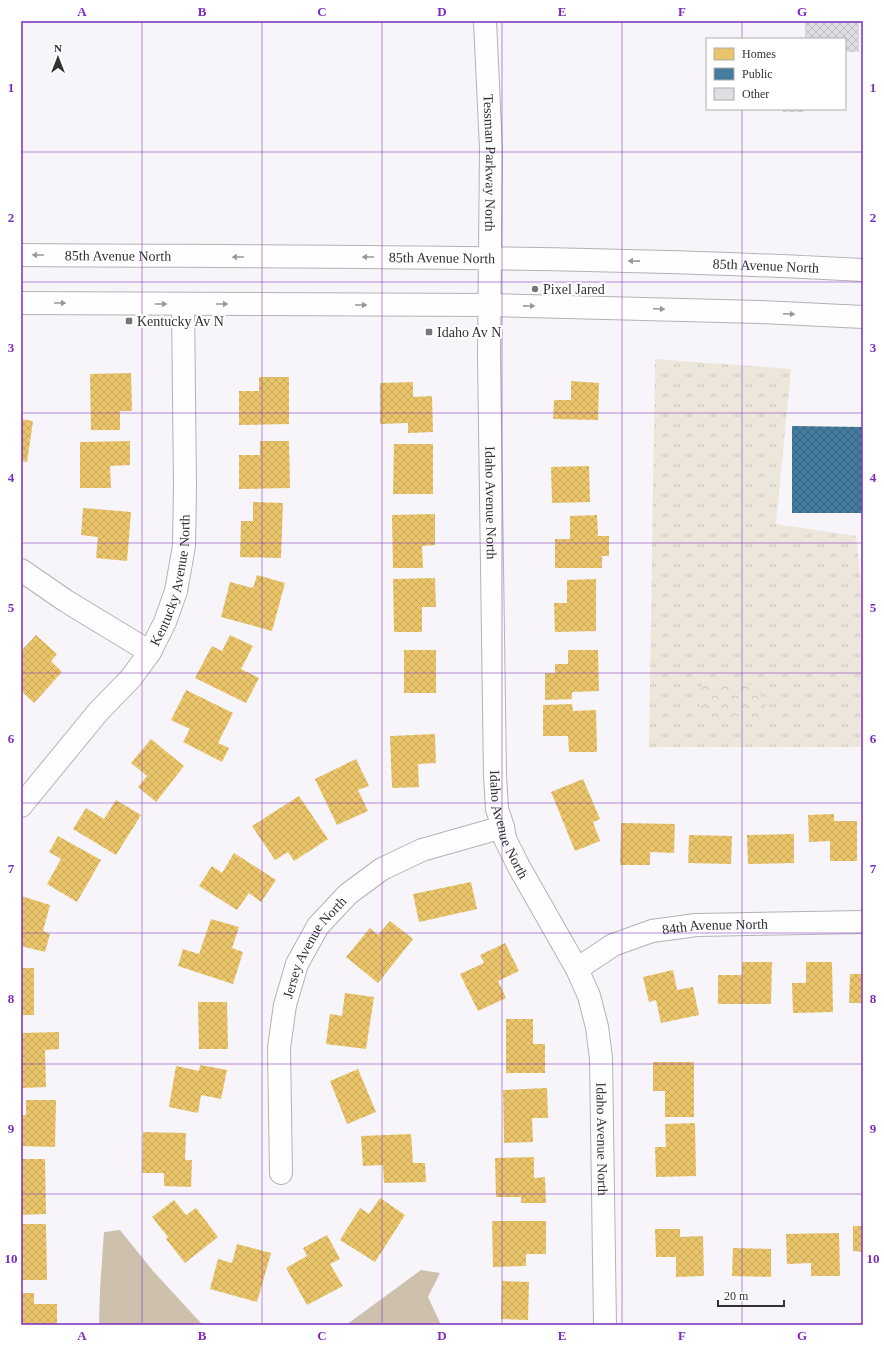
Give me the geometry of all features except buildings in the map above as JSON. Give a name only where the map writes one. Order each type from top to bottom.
[{"type":"street","name":"Tessman Parkway North","points":[[485,21],[491,149],[490,305]]},
{"type":"street","name":"85th Avenue North","points":[[21,255],[491,258],[672,262],[863,270]]},
{"type":"street","points":[[21,303],[490,305],[752,312],[863,317]]},
{"type":"street","name":"Kentucky Avenue North","points":[[21,806],[98,712],[131,678],[150,652],[165,622],[176,592],[184,546],[185,487],[183,304]]},
{"type":"street","name":"Idaho Avenue North","points":[[490,305],[489,356],[495,776],[498,808],[505,839],[519,867],[577,968],[589,996],[597,1027],[601,1058],[605,1325]]},
{"type":"street","points":[[21,570],[66,601],[150,652]]},
{"type":"street","name":"Jersey Avenue North","points":[[281,1173],[279,1048],[285,1005],[297,964],[318,926],[348,894],[382,869],[422,850],[503,826]]},
{"type":"street","name":"84th Avenue North","points":[[577,968],[613,945],[652,931],[696,925],[863,922]]},
{"type":"green space","points":[[655,359],[791,369],[776,524],[856,536],[863,606],[863,747],[649,747]]},
{"type":"green space","points":[[702,681],[756,685],[774,723],[699,718]]},
{"type":"shaded area","points":[[120,1230],[153,1271],[201,1323],[207,1325],[99,1325],[104,1232]]},
{"type":"shaded area","points":[[421,1270],[440,1273],[428,1297],[441,1325],[346,1325]]},
{"type":"place","name":"Pixel Jared","points":[[535,289]]},
{"type":"place","name":"Kentucky Av N","points":[[129,321]]},
{"type":"place","name":"Idaho Av N","points":[[429,332]]}]
